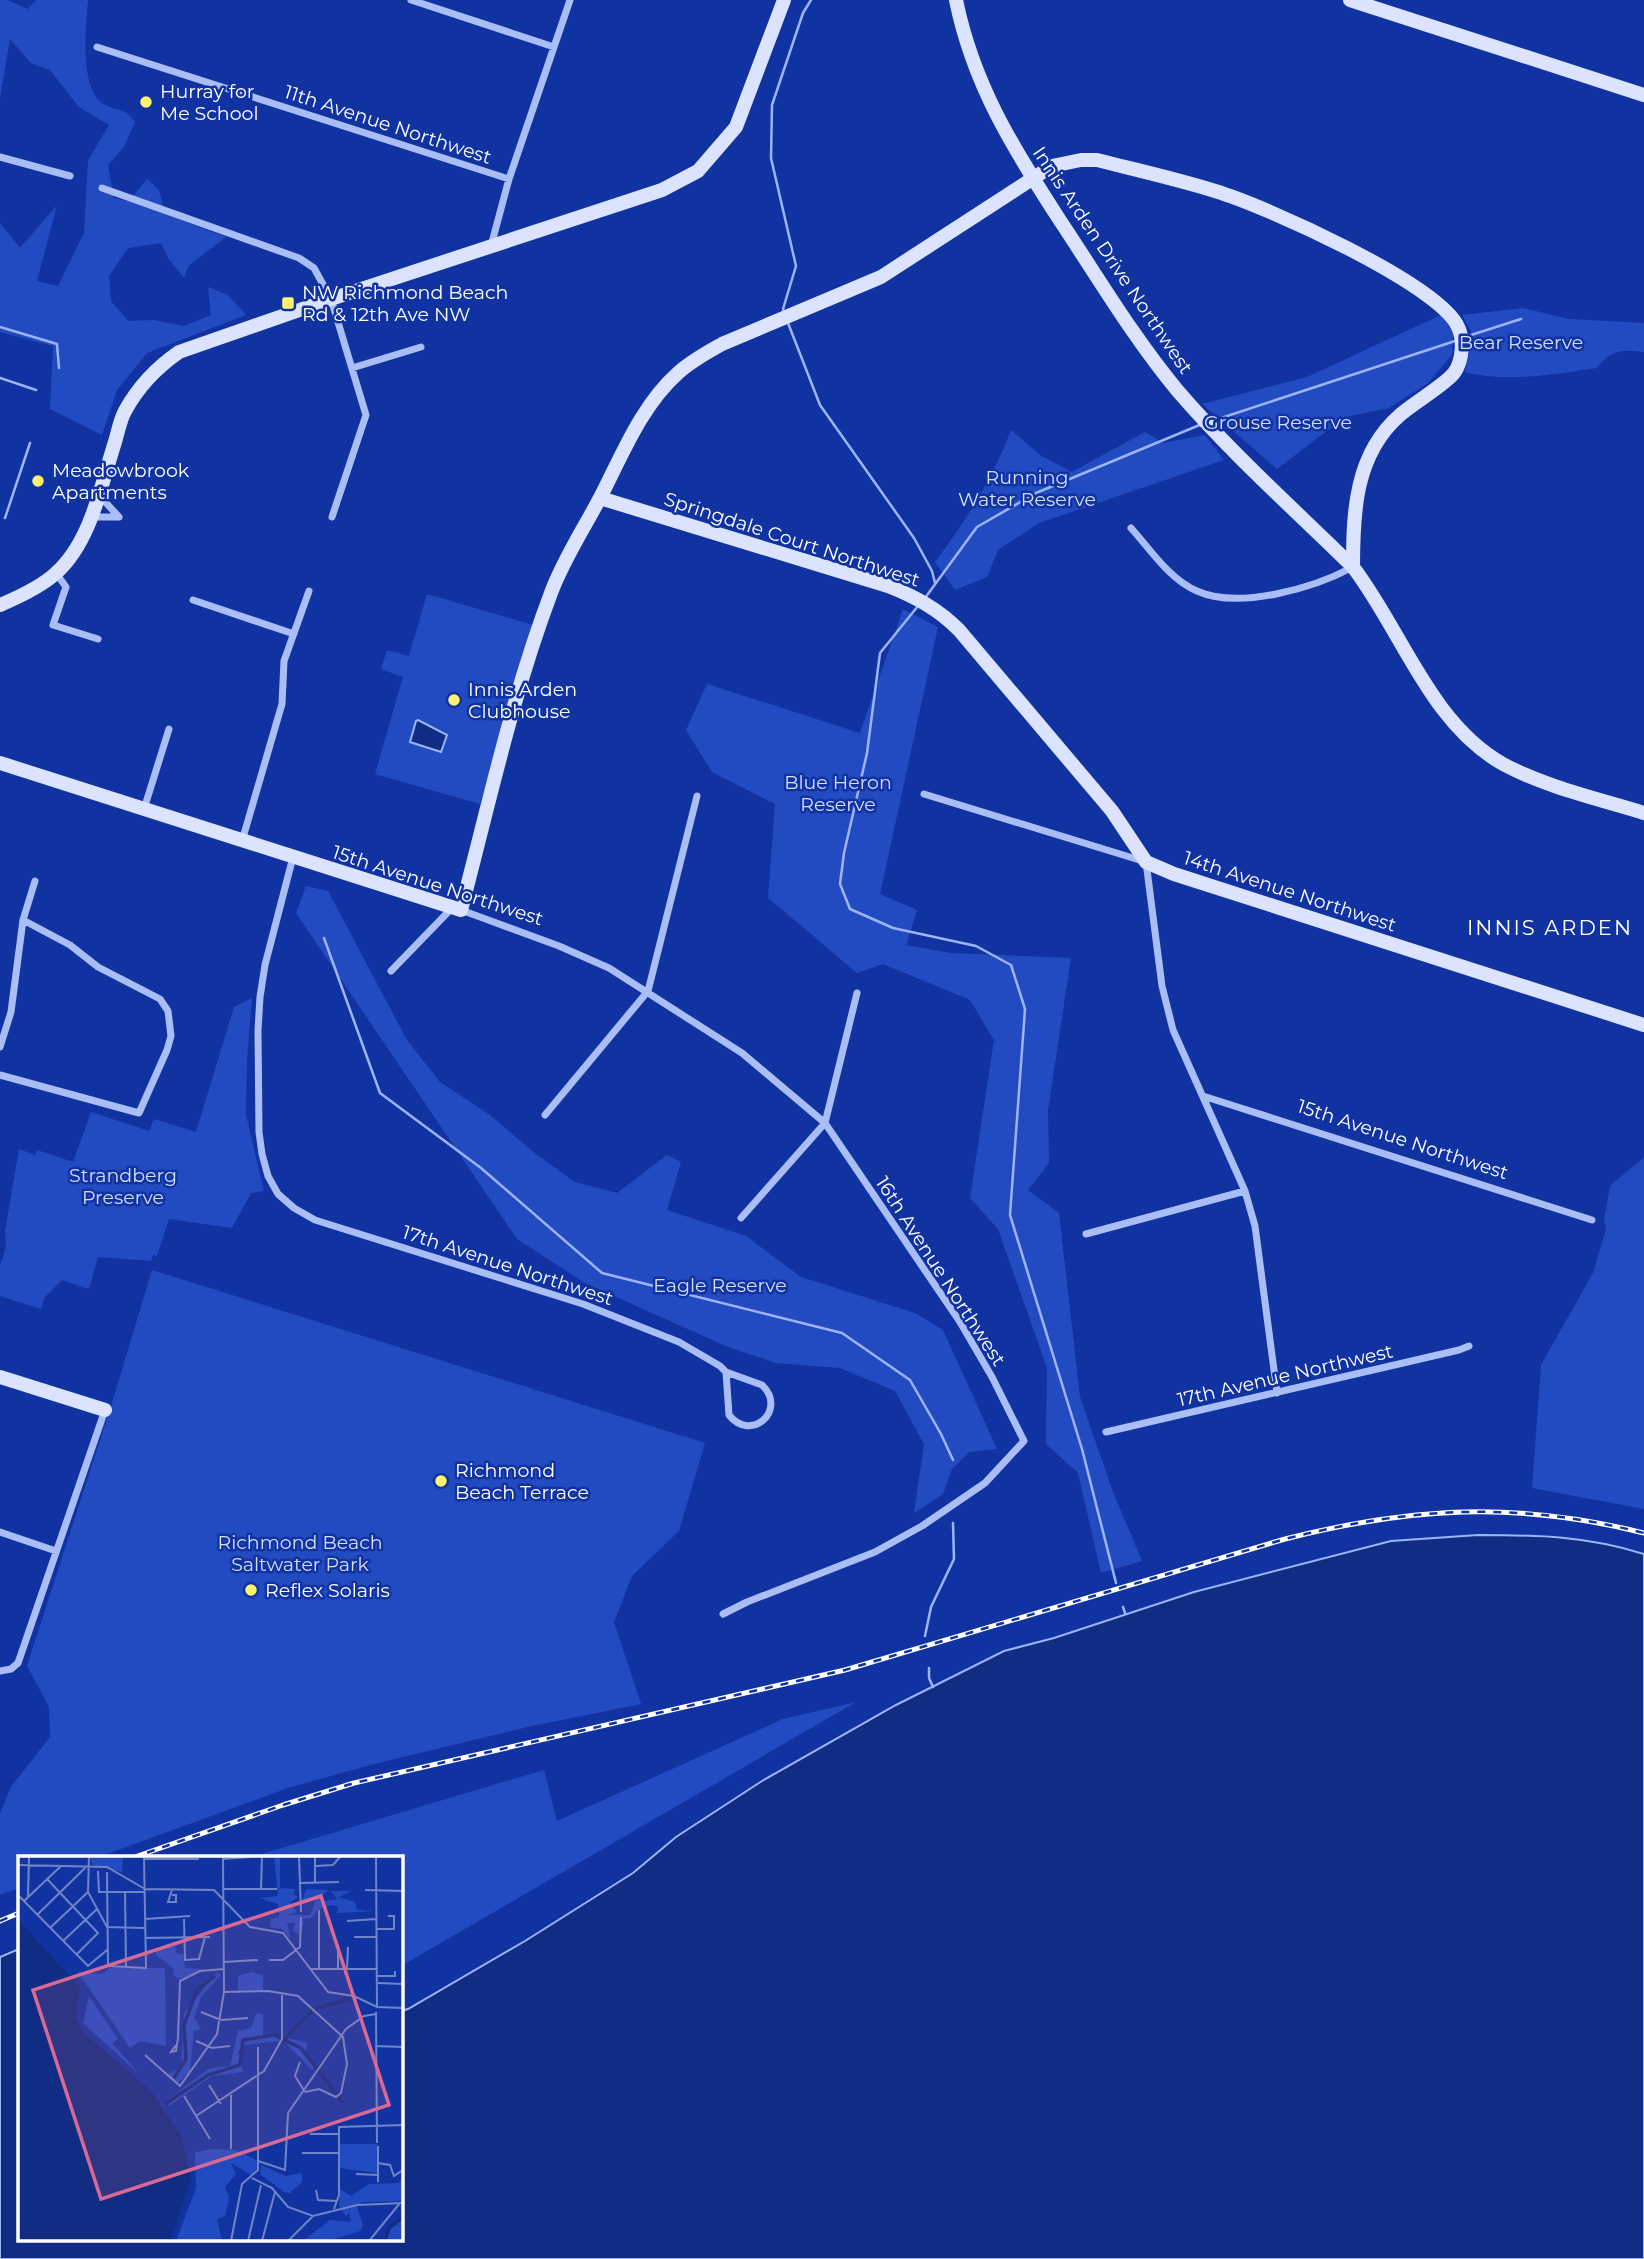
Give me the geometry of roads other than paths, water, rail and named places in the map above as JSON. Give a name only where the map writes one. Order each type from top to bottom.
[{"type":"street","points":[[411,0],[554,47]]},
{"type":"street","points":[[491,247],[509,179],[570,0]]},
{"type":"street","points":[[0,605],[56,573],[75,551],[90,517],[124,413],[158,367],[178,352],[662,190],[698,171],[736,127],[784,0]]},
{"type":"street","name":"Innis Arden Drive Northwest","points":[[956,0],[969,55],[1001,127],[1138,336],[1177,389],[1230,446],[1353,567],[1462,732],[1503,764],[1529,776],[1644,813]]},
{"type":"street","points":[[1350,0],[1644,95]]},
{"type":"street","name":"11th Avenue Northwest","points":[[97,47],[509,179]]},
{"type":"street","points":[[0,157],[70,176]]},
{"type":"street","points":[[391,971],[457,909],[521,681],[552,591],[628,443],[659,393],[678,373],[698,358],[723,343],[881,277],[1052,166],[1081,160],[1097,160],[1214,190],[1305,226],[1407,282],[1447,311],[1458,325],[1462,339],[1460,357],[1454,373],[1398,416],[1379,437],[1367,458],[1357,499],[1353,567],[1329,580],[1280,592],[1245,598],[1217,597],[1196,591],[1174,575],[1131,528]]},
{"type":"street","points":[[102,188],[299,258],[314,268],[331,299],[366,415],[332,517]]},
{"type":"street","points":[[352,368],[421,347]]},
{"type":"street","points":[[90,517],[119,517],[97,494]]},
{"type":"street","name":"Springdale Court Northwest","points":[[600,498],[888,586],[929,604],[959,630],[1096,791],[1146,862]]},
{"type":"street","points":[[56,573],[66,587],[53,625],[98,639]]},
{"type":"street","points":[[242,841],[282,705],[284,661],[309,591]]},
{"type":"street","points":[[193,600],[293,634]]},
{"type":"street","points":[[144,809],[169,729]]},
{"type":"street","name":"15th Avenue Northwest","points":[[0,763],[457,909],[559,946],[609,968],[742,1053],[825,1123]]},
{"type":"street","name":"14th Avenue Northwest","points":[[924,794],[1146,862],[1174,874],[1644,1025]]},
{"type":"street","points":[[545,1115],[648,991],[697,796]]},
{"type":"street","name":"17th Avenue Northwest","points":[[293,857],[265,965],[258,1030],[262,1154],[268,1176],[278,1194],[294,1208],[315,1220],[607,1313],[679,1342],[726,1372],[762,1385],[771,1399],[770,1409],[761,1422],[746,1426],[729,1415],[726,1372]]},
{"type":"street","points":[[1146,862],[1162,986],[1170,1019],[1245,1191],[1255,1226],[1278,1393]]},
{"type":"street","points":[[0,1046],[11,1012],[23,920],[35,881]]},
{"type":"street","points":[[0,1075],[139,1113],[171,1036],[168,1011],[160,999],[97,967],[70,945],[23,920]]},
{"type":"street","points":[[741,1217],[825,1123],[857,993]]},
{"type":"street","name":"15th Avenue Northwest","points":[[1203,1096],[1592,1220]]},
{"type":"street","name":"16th Avenue Northwest","points":[[723,1614],[875,1552],[922,1526],[985,1483],[1024,1441],[992,1377],[960,1322],[825,1123]]},
{"type":"street","points":[[1086,1234],[1245,1191]]},
{"type":"street","name":"17th Avenue Northwest","points":[[1106,1432],[1469,1346]]},
{"type":"street","points":[[0,1377],[105,1410],[18,1663],[11,1670],[0,1671]]},
{"type":"street","points":[[0,1532],[57,1550]]},
{"type":"waterway","points":[[785,313],[783,309],[796,266],[771,158],[772,105],[803,13],[811,0]]},
{"type":"waterway","points":[[1468,336],[1521,319]]},
{"type":"waterway","points":[[788,323],[820,405],[914,538],[932,571],[935,583]]},
{"type":"waterway","points":[[0,327],[57,344],[59,368]]},
{"type":"waterway","points":[[1212,421],[1455,341]]},
{"type":"waterway","points":[[0,378],[36,390]]},
{"type":"waterway","points":[[925,598],[977,527],[1036,493],[1202,424]]},
{"type":"waterway","points":[[5,518],[30,443]]},
{"type":"waterway","points":[[918,606],[880,653],[867,753],[844,853],[840,884],[850,909],[893,928],[976,946],[1011,965],[1025,1009],[1010,1215],[1082,1449],[1116,1583]]},
{"type":"waterway","points":[[324,938],[380,1093],[481,1168],[602,1273],[842,1333],[910,1380],[953,1460]]},
{"type":"waterway","points":[[925,1636],[931,1607],[954,1559],[953,1523]]},
{"type":"waterway","points":[[1123,1607],[1125,1613]]},
{"type":"waterway","points":[[929,1668],[933,1687]]},
{"type":"railway","points":[[138,1856],[354,1783],[845,1670],[1285,1539],[1331,1528],[1420,1515],[1508,1512],[1552,1516],[1644,1533]]},
{"type":"railway","points":[[0,1921],[18,1913]]},
{"type":"place","name":"Hurray for Me School","points":[[146,102]]},
{"type":"place","name":"NW Richmond Beach Rd & 12th Ave NW","points":[[288,303]]},
{"type":"place","name":"Meadowbrook Apartments","points":[[38,481]]},
{"type":"place","name":"Innis Arden Clubhouse","points":[[454,700]]},
{"type":"place","name":"Richmond Beach Terrace","points":[[441,1481]]},
{"type":"place","name":"Reflex Solaris","points":[[251,1590]]},
{"type":"district","name":"INNIS ARDEN","points":[[1550,928]]},
{"type":"park label","name":"Bear Reserve","points":[[1521,342]]},
{"type":"park label","name":"Grouse Reserve","points":[[1278,422]]},
{"type":"park label","name":"Running Water Reserve","points":[[1027,488]]},
{"type":"park label","name":"Blue Heron Reserve","points":[[838,793]]},
{"type":"park label","name":"Strandberg Preserve","points":[[123,1186]]},
{"type":"park label","name":"Eagle Reserve","points":[[720,1285]]},
{"type":"park label","name":"Richmond Beach Saltwater Park","points":[[300,1553]]}]
